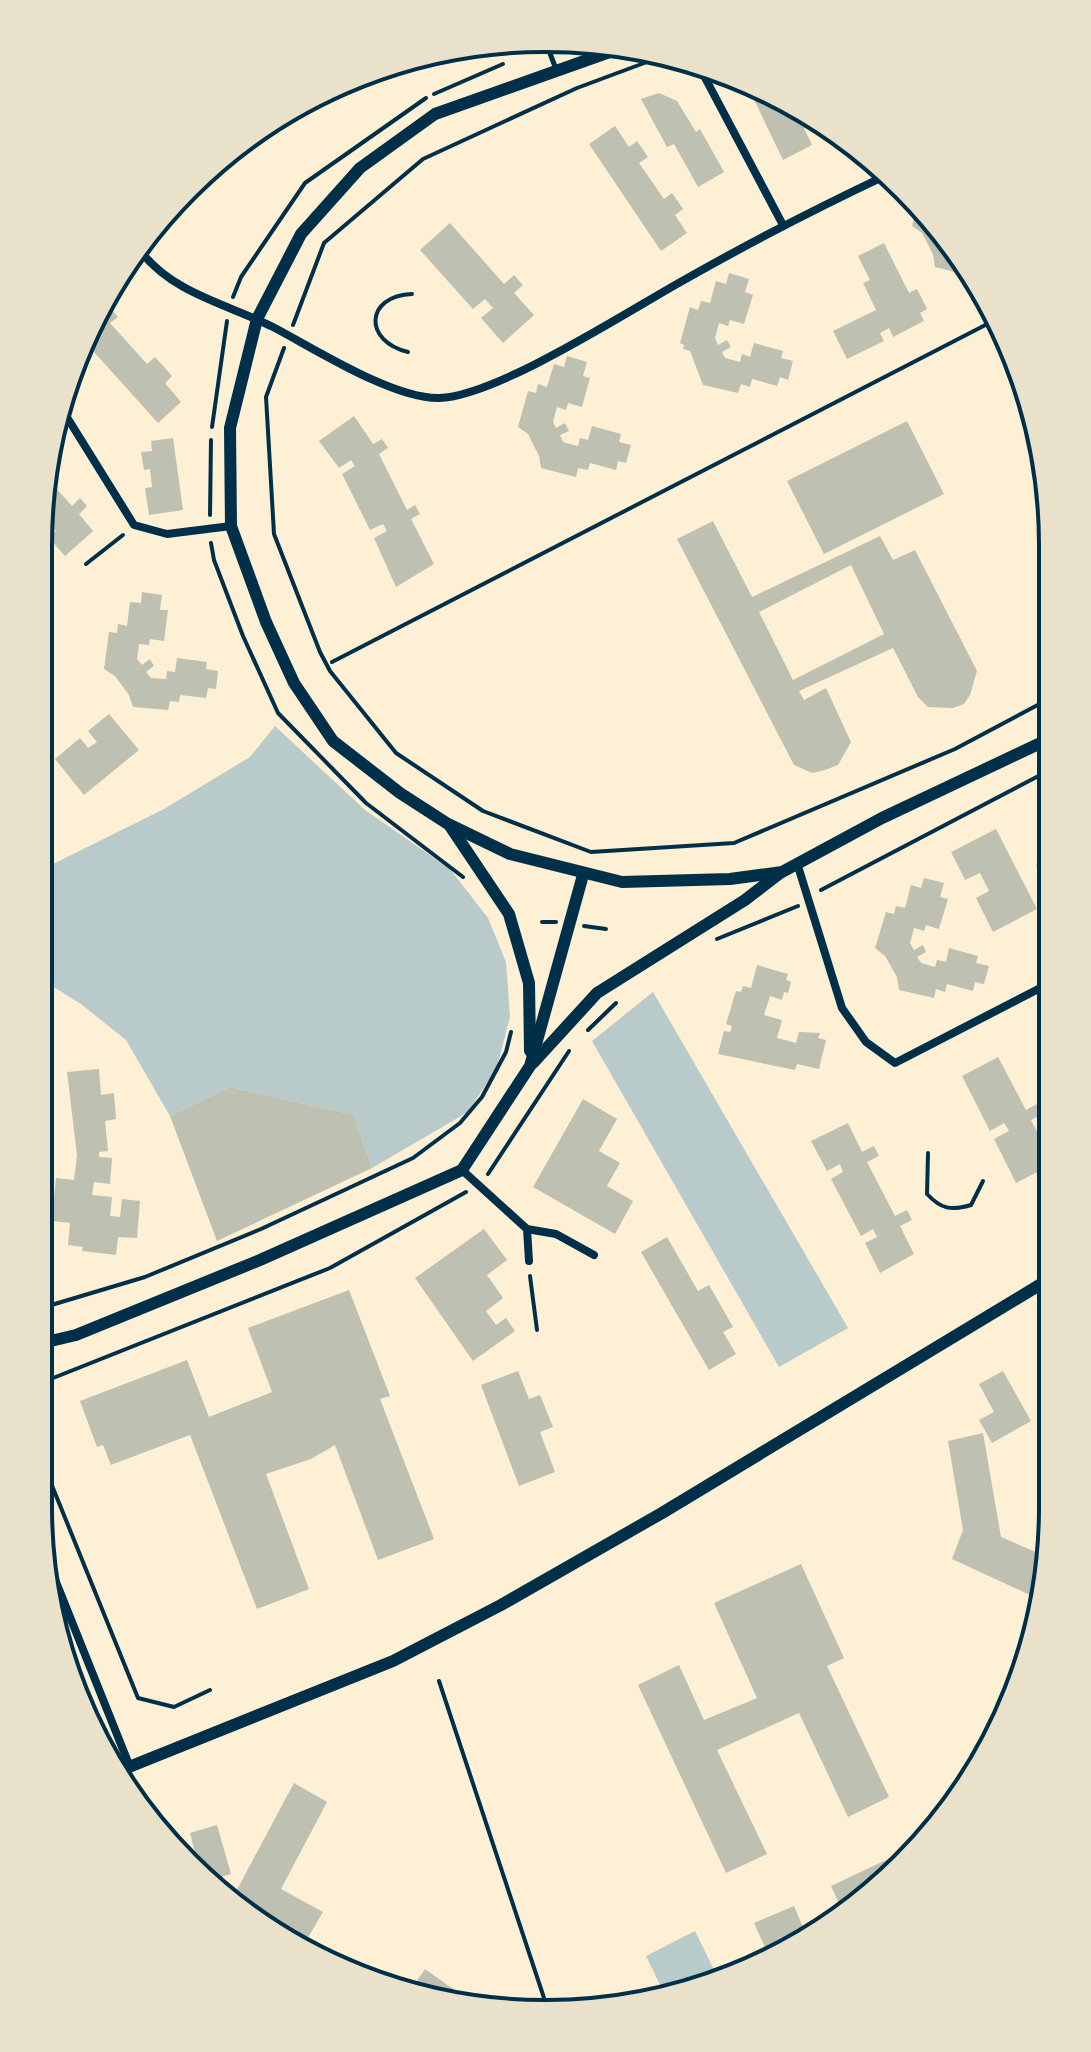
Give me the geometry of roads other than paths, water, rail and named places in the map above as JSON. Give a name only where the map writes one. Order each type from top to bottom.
[{"type":"street","points":[[600,55],[435,114],[360,168],[301,234],[257,319],[230,428],[231,526],[294,683],[333,741],[400,793],[448,824],[510,854],[583,875],[622,882],[662,883],[782,872]]},
{"type":"street","points":[[705,79],[783,225]]},
{"type":"street","points":[[145,257],[155,269],[182,288],[257,319],[406,395],[440,398],[485,386],[542,360],[783,225],[877,180]]},
{"type":"street","points":[[69,420],[134,525],[167,534],[231,526]]},
{"type":"street","points":[[52,1341],[76,1335],[260,1260],[462,1170],[530,1066],[597,993],[745,900],[797,863],[882,818],[1039,744]]},
{"type":"street","points":[[448,824],[509,914],[529,983],[530,1066]]},
{"type":"street","points":[[797,863],[842,1008],[866,1042],[895,1063],[1039,989]]},
{"type":"street","points":[[530,1066],[583,875]]},
{"type":"street","points":[[462,1170],[527,1229],[556,1234],[594,1255]]},
{"type":"street","points":[[527,1229],[529,1261]]},
{"type":"street","points":[[127,1768],[393,1661],[501,1605],[662,1513],[1039,1285]]},
{"type":"street","points":[[59,1593],[121,1757]]},
{"type":"lane","points":[[549,52],[556,70]]}]
